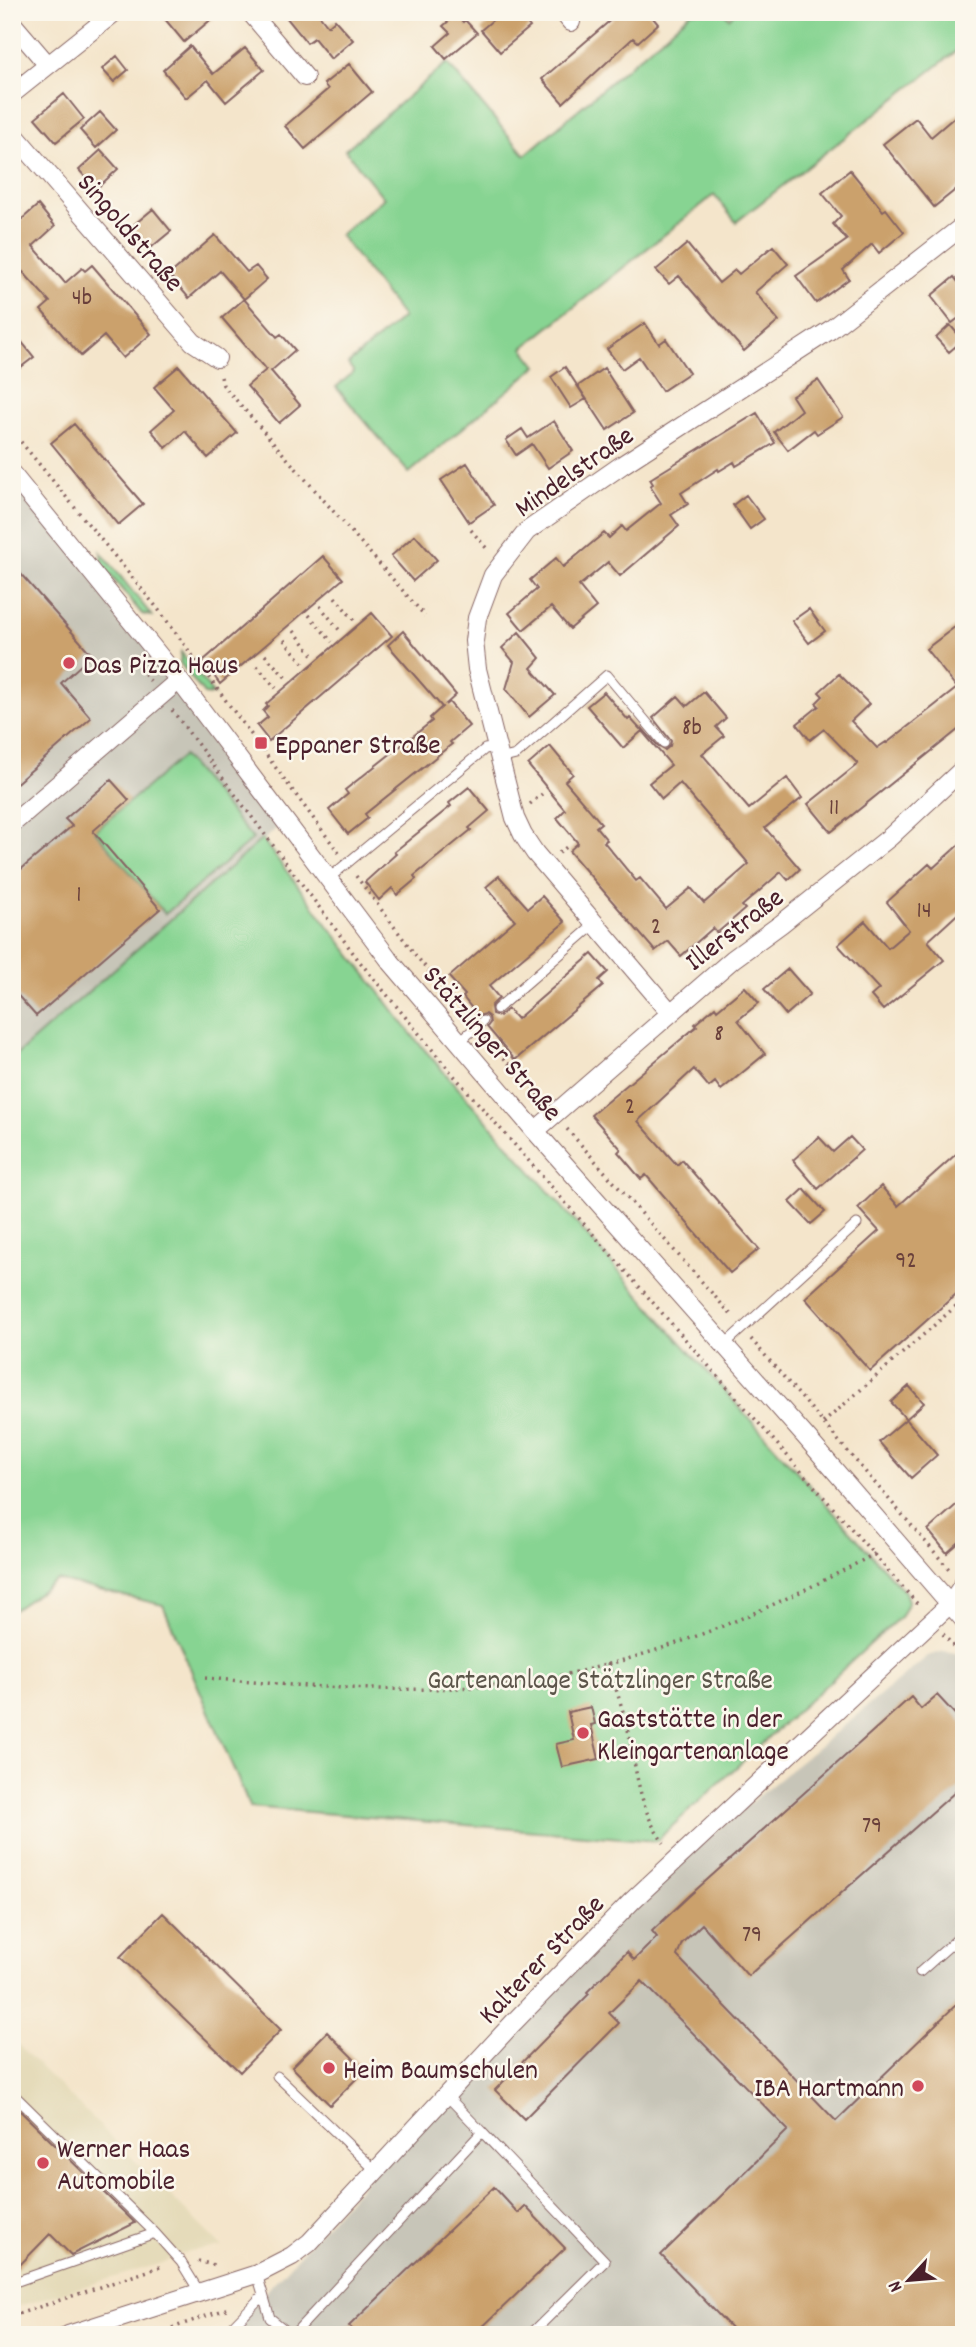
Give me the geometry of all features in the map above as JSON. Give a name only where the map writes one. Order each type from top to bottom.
[{"type":"street","points":[[12,94],[115,12]]},
{"type":"street","points":[[250,12],[305,76]]},
{"type":"street","points":[[12,23],[48,65]]},
{"type":"street","name":"Singoldstraße","points":[[12,132],[193,342],[217,358]]},
{"type":"street","name":"Mindelstraße","points":[[670,1012],[523,835],[515,818],[477,669],[474,641],[477,618],[494,575],[527,531],[830,330],[964,225]]},
{"type":"street","name":"Stätzlinger Straße","points":[[12,474],[179,680],[391,961],[535,1130],[964,1620]]},
{"type":"street","points":[[12,824],[179,680]]},
{"type":"street","name":"Illerstraße","points":[[535,1130],[733,959],[890,837],[964,768]]},
{"type":"street","name":"Kalterer Straße","points":[[68,2335],[257,2274],[292,2256],[309,2243],[586,1948],[676,1858],[950,1604],[964,1583]]},
{"type":"lane","points":[[328,879],[485,749],[516,755],[607,676],[664,743]]},
{"type":"lane","points":[[497,1009],[595,924]]},
{"type":"lane","points":[[459,1042],[483,1021]]},
{"type":"lane","points":[[723,1345],[857,1224]]},
{"type":"lane","points":[[920,1972],[964,1933]]},
{"type":"lane","points":[[276,2076],[375,2170]]},
{"type":"lane","points":[[12,2093],[155,2233],[181,2262],[200,2293]]},
{"type":"lane","points":[[446,2095],[605,2261],[530,2335]]},
{"type":"lane","points":[[257,2274],[270,2318],[292,2335],[482,2132]]},
{"type":"lane","points":[[12,2283],[155,2233]]},
{"type":"lane","points":[[224,2335],[263,2295]]},
{"type":"path","points":[[217,358],[223,385],[425,617]]},
{"type":"path","points":[[471,530],[501,565]]},
{"type":"path","points":[[380,578],[386,572]]},
{"type":"path","points":[[335,597],[354,620]]},
{"type":"path","points":[[320,606],[341,632]]},
{"type":"path","points":[[309,615],[332,642]]},
{"type":"path","points":[[294,631],[314,656]]},
{"type":"path","points":[[284,640],[305,665]]},
{"type":"path","points":[[265,655],[288,680]]},
{"type":"path","points":[[257,666],[276,688]]},
{"type":"path","points":[[805,1436],[964,1299]]},
{"type":"path","points":[[205,1678],[303,1686],[416,1690],[489,1686],[567,1673],[684,1642],[753,1614],[875,1553],[893,1538]]},
{"type":"path","points":[[608,1663],[650,1821],[676,1858]]},
{"type":"path","points":[[12,2316],[166,2265]]},
{"type":"path","points":[[152,2335],[223,2310]]},
{"type":"shaded area","points":[[12,474],[285,821],[12,1059]]},
{"type":"shaded area","points":[[944,1651],[959,1655],[964,1661],[964,2335],[227,2335],[390,2154],[632,1901],[928,1656]]},
{"type":"shaded area","points":[[12,2039],[222,2247],[189,2251],[162,2263],[12,2308]]},
{"type":"green space","points":[[692,12],[724,12],[729,18],[736,12],[964,12],[964,45],[736,222],[714,195],[523,348],[537,366],[409,473],[336,387],[354,372],[348,364],[403,317],[340,235],[384,198],[345,150],[447,63],[525,155]]},
{"type":"green space","points":[[101,552],[152,616],[142,614],[102,565]]},
{"type":"green space","points":[[181,652],[214,695],[204,694],[180,663]]},
{"type":"green space","points":[[183,756],[253,839],[165,914],[95,831]]},
{"type":"green space","name":"Gartenanlage Stätzlinger Straße","points":[[262,839],[416,1040],[663,1322],[905,1592],[908,1601],[901,1616],[656,1841],[250,1807],[163,1605],[57,1580],[12,1611],[12,1059]]},
{"type":"building","points":[[159,12],[220,12],[184,42]]},
{"type":"building","points":[[282,12],[317,12],[328,26],[335,20],[353,40],[331,59],[314,38],[307,43]]},
{"type":"building","points":[[502,12],[518,12],[530,27],[500,52],[481,30]]},
{"type":"building","points":[[620,12],[648,12],[658,24],[638,42],[633,38],[563,103],[542,79]]},
{"type":"building","points":[[456,15],[477,33],[446,59],[435,46],[450,33],[443,26]]},
{"type":"building","points":[[190,46],[213,74],[245,48],[264,70],[226,102],[208,80],[186,98],[163,70]]},
{"type":"building","points":[[117,56],[128,70],[114,82],[102,69]]},
{"type":"building","points":[[349,64],[372,92],[305,149],[285,126],[328,89],[324,84]]},
{"type":"building","points":[[64,94],[84,119],[56,142],[35,118]]},
{"type":"building","points":[[964,109],[964,183],[934,207],[883,144],[916,118],[931,137]]},
{"type":"building","points":[[100,112],[116,130],[96,148],[80,130]]},
{"type":"building","points":[[101,150],[118,169],[96,189],[79,170]]},
{"type":"building","points":[[850,170],[904,232],[879,253],[872,244],[843,270],[849,279],[816,303],[796,276],[847,240],[833,224],[841,216],[822,193]]},
{"type":"building","points":[[38,205],[55,226],[33,246],[65,283],[82,268],[85,271],[92,265],[151,334],[123,358],[104,336],[81,356],[41,310],[50,302],[23,272],[12,281],[12,228]]},
{"type":"building","points":[[153,209],[171,231],[148,250],[130,228]]},
{"type":"building","points":[[215,235],[247,272],[256,266],[267,279],[244,299],[220,271],[189,298],[169,275]]},
{"type":"building","points":[[687,244],[719,283],[735,270],[739,274],[773,246],[788,264],[755,292],[779,321],[744,351],[679,276],[669,284],[656,270]]},
{"type":"building","points":[[954,277],[964,289],[964,314],[952,323],[931,296]]},
{"type":"building","points":[[244,299],[277,337],[281,334],[295,350],[271,371],[300,405],[279,423],[247,386],[266,370],[222,318]]},
{"type":"building","points":[[645,323],[659,344],[666,339],[689,373],[662,391],[639,357],[622,369],[607,349]]},
{"type":"building","points":[[950,325],[963,340],[949,352],[936,338]]},
{"type":"building","points":[[12,330],[34,357],[12,374]]},
{"type":"building","points":[[179,366],[237,433],[208,458],[185,431],[166,448],[151,430],[174,410],[154,387]]},
{"type":"building","points":[[565,367],[586,399],[571,408],[551,377]]},
{"type":"building","points":[[604,368],[633,413],[607,430],[578,386]]},
{"type":"building","points":[[818,380],[843,417],[817,434],[814,430],[788,450],[774,432],[801,410],[792,396]]},
{"type":"building","points":[[757,413],[775,443],[736,466],[734,462],[719,471],[718,469],[681,493],[688,504],[671,515],[679,526],[620,576],[608,562],[579,586],[596,607],[570,629],[551,607],[523,630],[509,613],[537,589],[530,580],[556,558],[563,567],[604,533],[609,538],[622,526],[626,531],[661,503],[650,486],[653,484],[650,479]]},
{"type":"building","points":[[554,421],[573,451],[548,468],[532,444],[516,455],[506,440],[522,429],[528,438]]},
{"type":"building","points":[[74,424],[143,504],[118,525],[51,443]]},
{"type":"building","points":[[467,463],[494,505],[469,522],[441,480]]},
{"type":"building","points":[[746,495],[764,519],[750,529],[733,505]]},
{"type":"building","points":[[415,535],[437,560],[413,581],[391,556]]},
{"type":"building","points":[[323,556],[343,579],[220,684],[203,661]]},
{"type":"building","points":[[12,564],[92,655],[61,683],[91,718],[12,787]]},
{"type":"building","points":[[809,609],[825,631],[809,643],[792,621]]},
{"type":"building","points":[[372,613],[392,636],[269,741],[257,726],[268,717],[263,711],[268,706],[266,704]]},
{"type":"building","points":[[964,620],[964,725],[831,832],[808,804],[858,764],[824,729],[810,740],[797,724],[819,706],[816,703],[823,696],[819,692],[839,674],[869,704],[851,721],[877,748],[887,743],[957,688],[926,649]]},
{"type":"building","points":[[403,631],[456,695],[445,705],[449,702],[469,726],[450,742],[452,744],[365,814],[368,818],[348,834],[329,810],[348,794],[345,790],[432,721],[430,718],[442,707],[388,645]]},
{"type":"building","points":[[519,632],[540,658],[531,668],[555,695],[529,717],[506,689],[514,662],[502,648]]},
{"type":"building","points":[[604,692],[628,720],[630,718],[665,750],[671,741],[653,718],[678,696],[687,706],[704,692],[726,718],[716,727],[724,736],[702,754],[749,809],[787,778],[802,798],[765,828],[800,869],[788,880],[781,872],[742,906],[745,909],[717,933],[713,928],[681,956],[668,941],[655,951],[569,851],[578,843],[557,818],[565,810],[528,765],[550,746],[573,774],[565,781],[601,823],[596,827],[607,840],[604,842],[636,881],[640,878],[666,909],[691,888],[704,903],[749,864],[680,783],[662,799],[649,783],[671,765],[642,731],[623,748],[587,706]]},
{"type":"building","points":[[111,780],[129,800],[93,831],[160,909],[36,1016],[12,989],[12,877],[72,826],[65,819]]},
{"type":"building","points":[[469,787],[489,811],[469,828],[471,830],[414,876],[416,879],[397,895],[392,888],[379,900],[365,882],[396,854],[394,852],[451,806],[449,803]]},
{"type":"building","points":[[964,840],[964,908],[928,941],[944,960],[883,1010],[871,996],[879,989],[838,945],[865,921],[888,948],[909,930],[887,902],[929,864],[933,868]]},
{"type":"building","points":[[499,876],[528,908],[542,896],[565,922],[489,986],[499,998],[491,1006],[492,1014],[499,1016],[508,1009],[517,1019],[592,954],[608,972],[599,980],[603,986],[515,1060],[487,1027],[490,1023],[489,1017],[485,1014],[478,1016],[449,977],[515,920],[486,887]]},
{"type":"building","points":[[788,969],[810,994],[786,1015],[764,989]]},
{"type":"building","points":[[745,987],[759,1003],[738,1020],[765,1054],[721,1090],[715,1082],[709,1087],[694,1069],[638,1121],[677,1165],[682,1160],[759,1249],[730,1273],[646,1175],[641,1179],[618,1152],[621,1149],[591,1115],[697,1026],[695,1024],[715,1007],[717,1010]]},
{"type":"building","points":[[819,1137],[833,1152],[850,1137],[862,1150],[818,1189],[793,1160]]},
{"type":"building","points":[[964,1147],[964,1287],[870,1371],[805,1298],[879,1231],[858,1208],[881,1186],[898,1206]]},
{"type":"building","points":[[804,1189],[825,1212],[811,1224],[790,1202]]},
{"type":"building","points":[[909,1386],[924,1403],[906,1419],[891,1402]]},
{"type":"building","points":[[906,1419],[937,1455],[911,1478],[879,1442]]},
{"type":"building","points":[[964,1498],[964,1538],[947,1553],[928,1530]]},
{"type":"building","points":[[937,1695],[964,1724],[964,1784],[748,1976],[702,1924],[682,1943],[677,1956],[836,2121],[964,1997],[964,2319],[947,2335],[738,2335],[661,2255],[788,2130],[642,1981],[609,2013],[619,2023],[524,2119],[495,2090],[627,1952],[634,1960],[657,1937],[652,1931],[911,1697],[921,1709]]},
{"type":"building","name":"Gaststätte in der Kleingartenanlage","points":[[591,1707],[595,1724],[591,1725],[599,1759],[562,1767],[556,1744],[574,1740],[568,1712]]},
{"type":"building","points":[[163,1913],[281,2030],[240,2072],[120,1957]]},
{"type":"building","name":"Heim Baumschulen","points":[[327,2032],[365,2070],[330,2105],[292,2067]]},
{"type":"building","name":"Werner Haas Automobile","points":[[12,2103],[135,2223],[71,2255],[50,2234],[12,2273]]},
{"type":"building","points":[[494,2187],[518,2213],[525,2206],[565,2248],[474,2335],[358,2335],[349,2326]]},
{"type":"place","name":"Das Pizza Haus","points":[[69,663]]},
{"type":"place","name":"Eppaner Straße","points":[[261,743]]},
{"type":"place","name":"Gaststätte in der Kleingartenanlage","points":[[583,1733]]},
{"type":"place","name":"Heim Baumschulen","points":[[329,2068]]},
{"type":"place","name":"IBA Hartmann","points":[[918,2086]]},
{"type":"place","name":"Werner Haas Automobile","points":[[43,2163]]}]
